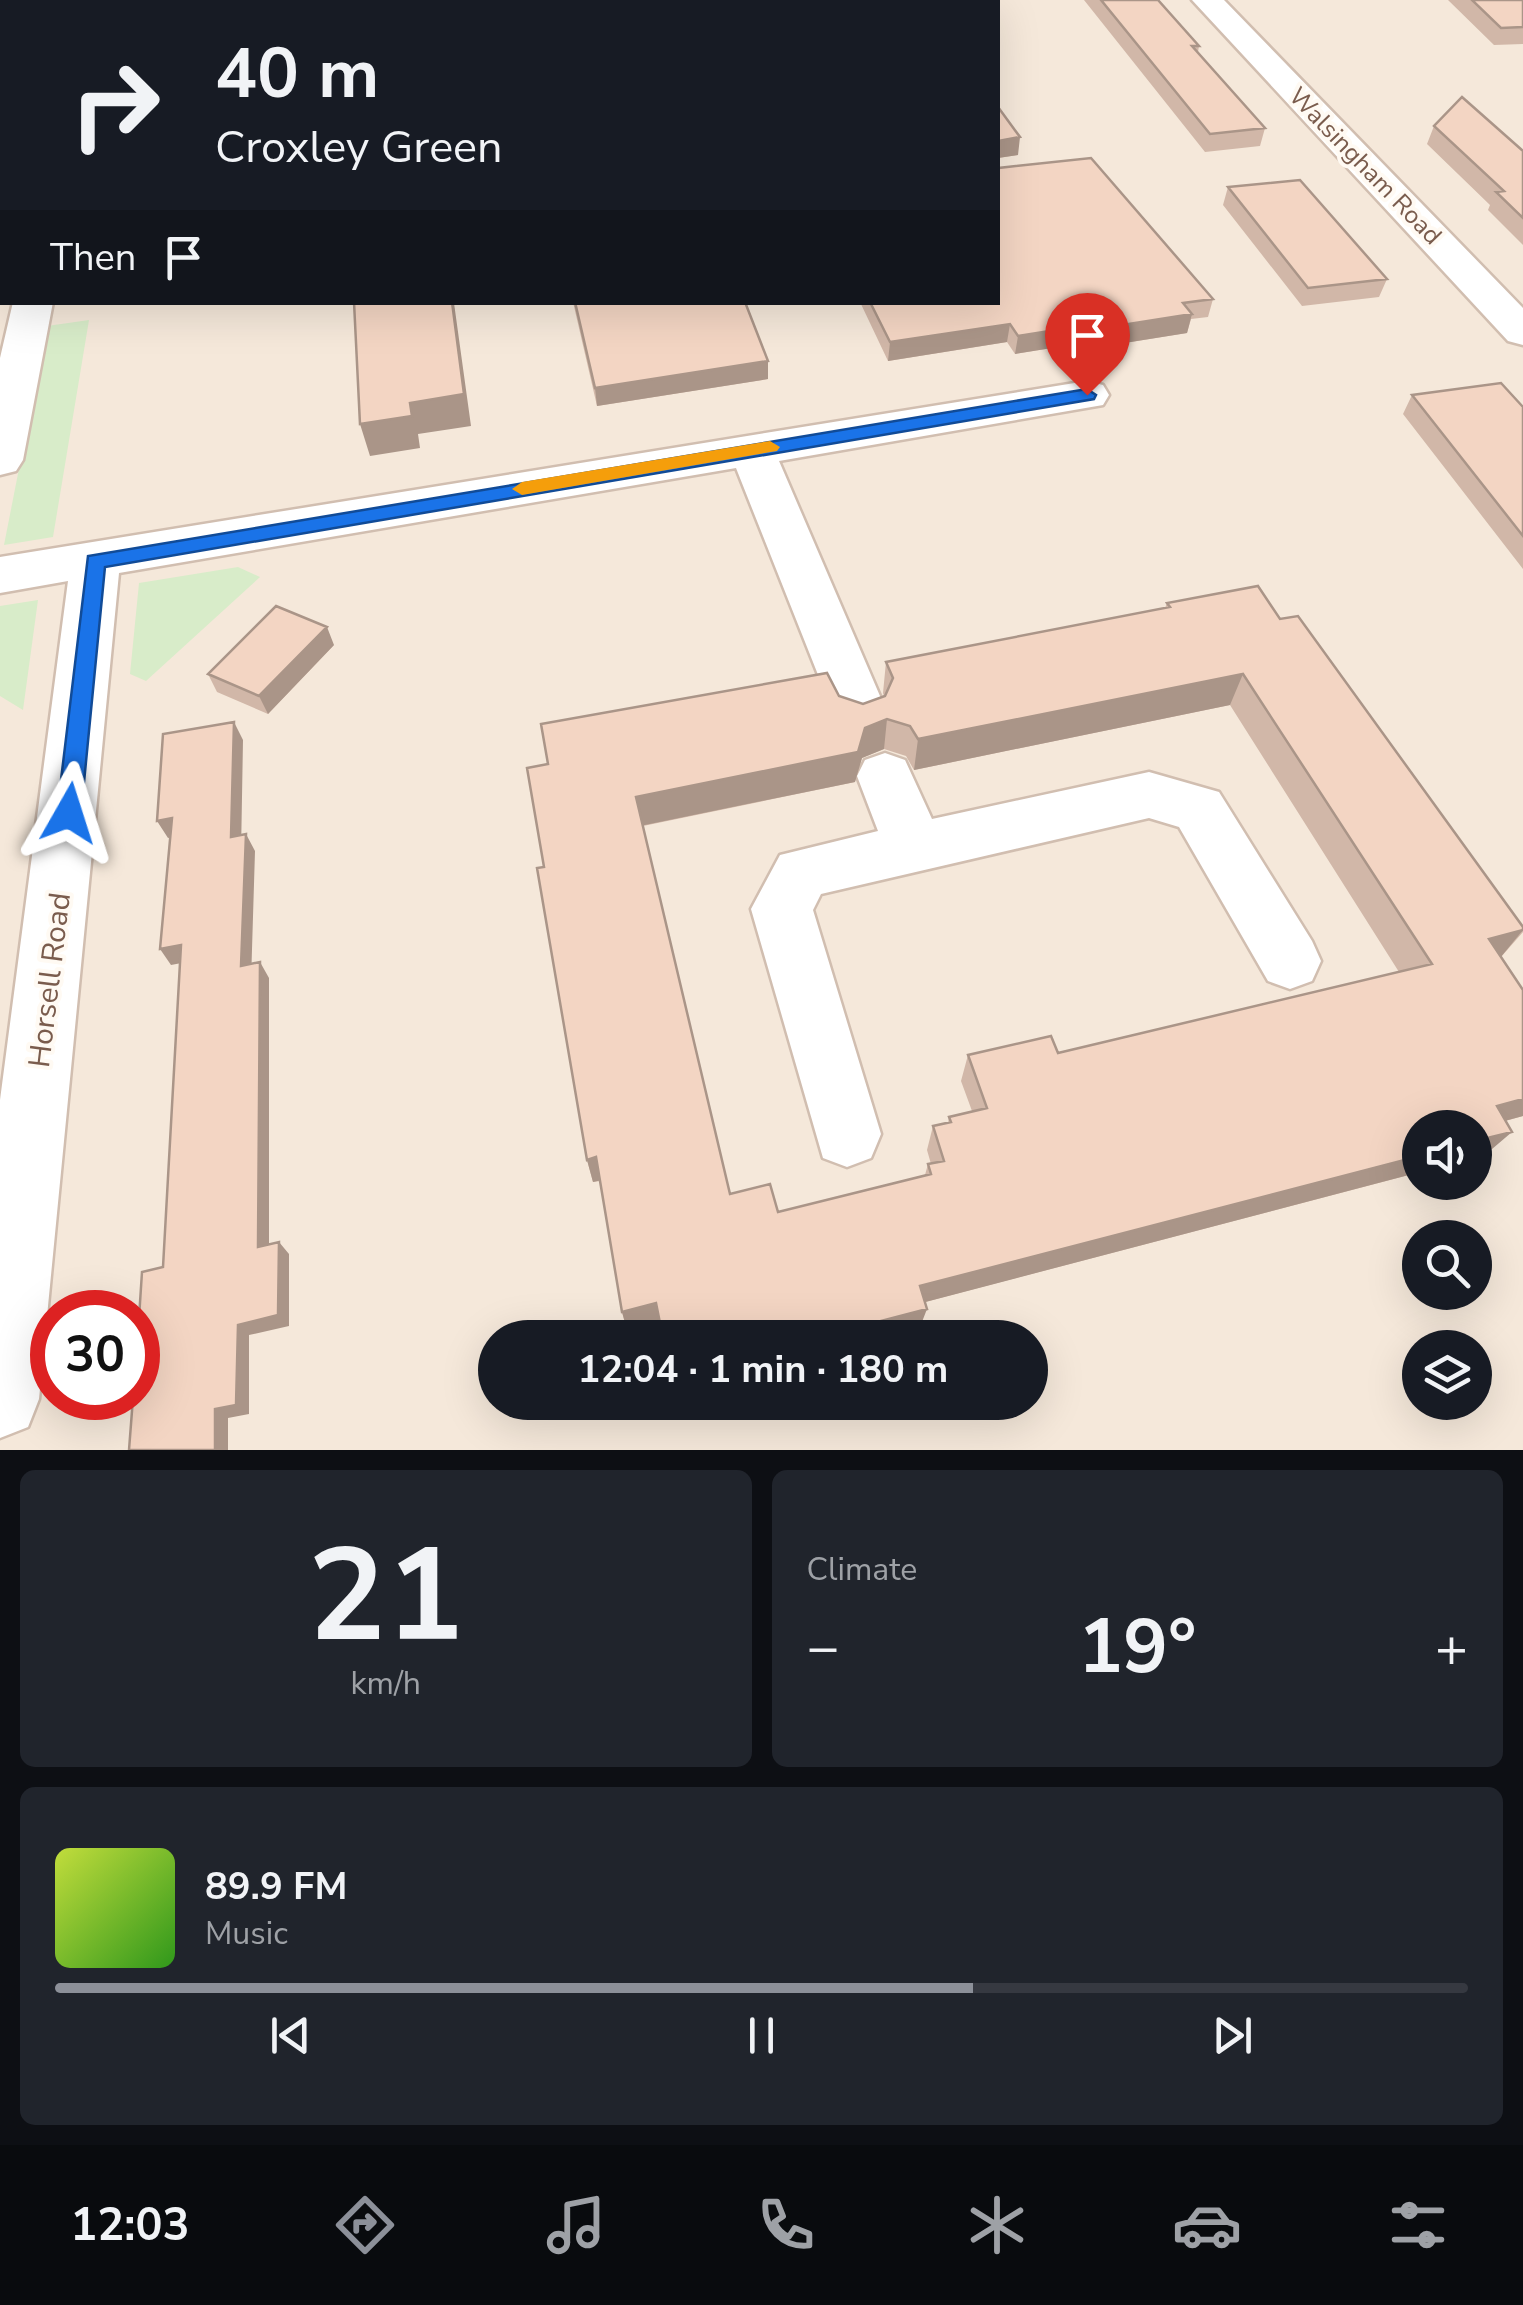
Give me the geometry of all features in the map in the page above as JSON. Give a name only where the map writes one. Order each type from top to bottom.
[{"type":"street","name":"Walsingham Road","points":[[1207,0],[1521,328]]},
{"type":"street","points":[[0,460],[32,305]]},
{"type":"street","points":[[0,575],[1087,395]]},
{"type":"street","points":[[752,450],[859,710]]},
{"type":"street","name":"Horsell Road","points":[[0,1399],[95,561]]},
{"type":"street","points":[[885,776],[915,848]]},
{"type":"street","points":[[847,1134],[782,909],[801,873],[1149,795],[1199,809],[1290,962]]},
{"type":"shaded area","points":[[1000,0],[1523,0],[1523,1450],[0,1450],[0,305],[1000,305]]},
{"type":"green space","points":[[89,320],[53,537],[4,545],[47,326]]},
{"type":"green space","points":[[238,567],[260,577],[146,681],[130,674],[139,583]]},
{"type":"green space","points":[[38,600],[23,710],[0,696],[0,606]]},
{"type":"building","points":[[1101,0],[1158,0],[1199,46],[1192,46],[1265,128],[1210,134]]},
{"type":"building","points":[[1472,0],[1523,0],[1523,27],[1501,28]]},
{"type":"building","points":[[1462,97],[1523,151],[1523,218],[1496,192],[1504,191],[1434,126]]},
{"type":"building","points":[[1000,110],[1020,137],[1000,141]]},
{"type":"building","points":[[1091,158],[1213,299],[1183,303],[1192,314],[1116,326],[1112,321],[1018,336],[1010,324],[890,342],[872,305],[1000,305],[1000,168]]},
{"type":"building","points":[[1300,180],[1387,279],[1308,288],[1228,187]]},
{"type":"building","points":[[354,305],[452,305],[464,394],[410,403],[412,416],[360,424]]},
{"type":"building","points":[[576,305],[746,305],[768,361],[595,388]]},
{"type":"building","points":[[1501,383],[1523,407],[1523,536],[1412,395]]},
{"type":"building","points":[[1258,586],[1280,619],[1298,616],[1523,927],[1489,939],[1523,990],[1523,1099],[1497,1106],[1512,1132],[1492,1137],[1492,1110],[1402,1110],[1402,1161],[920,1286],[927,1309],[885,1320],[659,1320],[656,1303],[622,1312],[596,1157],[587,1160],[537,868],[544,867],[527,768],[548,764],[541,724],[827,673],[839,696],[863,704],[885,696],[893,678],[886,662],[1170,607],[1167,603]],"holes":[[[1243,674],[1432,964],[1058,1053],[1051,1036],[968,1055],[987,1108],[949,1117],[951,1122],[933,1126],[944,1161],[928,1164],[931,1174],[778,1212],[770,1184],[730,1194],[636,797],[858,752],[865,728],[887,719],[910,726],[918,739]]]},
{"type":"building","points":[[276,606],[327,627],[259,696],[208,674]]},
{"type":"building","points":[[234,722],[231,837],[246,834],[241,966],[260,962],[258,1247],[279,1242],[278,1315],[238,1325],[236,1405],[215,1409],[215,1450],[129,1450],[131,1420],[160,1420],[160,1290],[141,1290],[142,1272],[163,1267],[181,945],[160,949],[172,818],[157,821],[163,734]]},
{"type":"slow traffic","points":[[522,489],[770,447]]},
{"type":"route","points":[[69,813],[95,561],[1087,395]]}]
